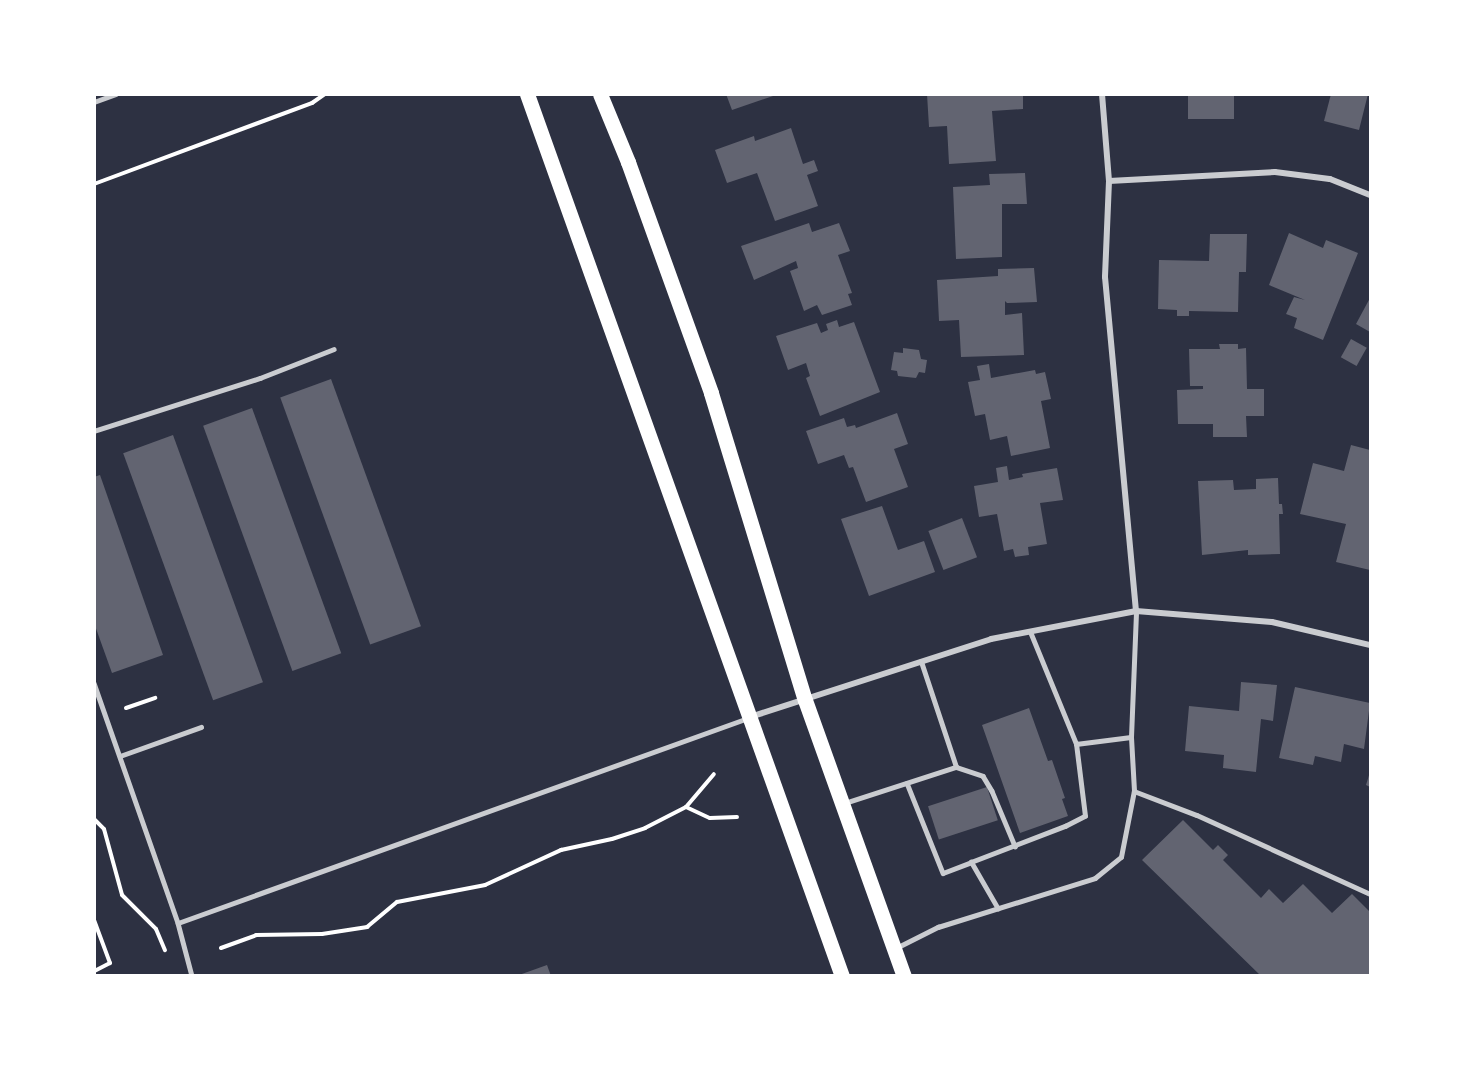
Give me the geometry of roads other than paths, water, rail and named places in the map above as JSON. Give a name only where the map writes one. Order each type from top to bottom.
[{"type":"main road","points":[[527,94],[748,718],[842,975]]},
{"type":"main road","points":[[600,94],[628,162],[711,393],[805,700],[904,975]]},
{"type":"street","points":[[1102,94],[1109,181],[1105,277],[1136,610]]},
{"type":"street","points":[[1109,181],[1275,172],[1330,179],[1371,195]]},
{"type":"street","points":[[748,718],[991,639],[1136,610],[1272,622],[1371,645]]},
{"type":"lane","points":[[94,102],[116,94]]},
{"type":"lane","points":[[94,430],[260,378],[334,349]]},
{"type":"lane","points":[[895,948],[938,927],[1095,878],[1121,857],[1134,791],[1131,737],[1136,610]]},
{"type":"lane","points":[[907,783],[943,873],[1065,826],[1085,816],[1076,744],[1030,632]]},
{"type":"lane","points":[[921,662],[956,767]]},
{"type":"lane","points":[[94,683],[178,923],[192,975]]},
{"type":"lane","points":[[94,696],[100,700]]},
{"type":"lane","points":[[178,923],[748,718]]},
{"type":"lane","points":[[120,756],[201,727]]},
{"type":"lane","points":[[1076,744],[1131,737]]},
{"type":"lane","points":[[843,803],[956,767],[982,776],[992,791],[1015,846]]},
{"type":"lane","points":[[1134,791],[1197,815],[1371,894]]},
{"type":"lane","points":[[970,862],[998,909]]}]
